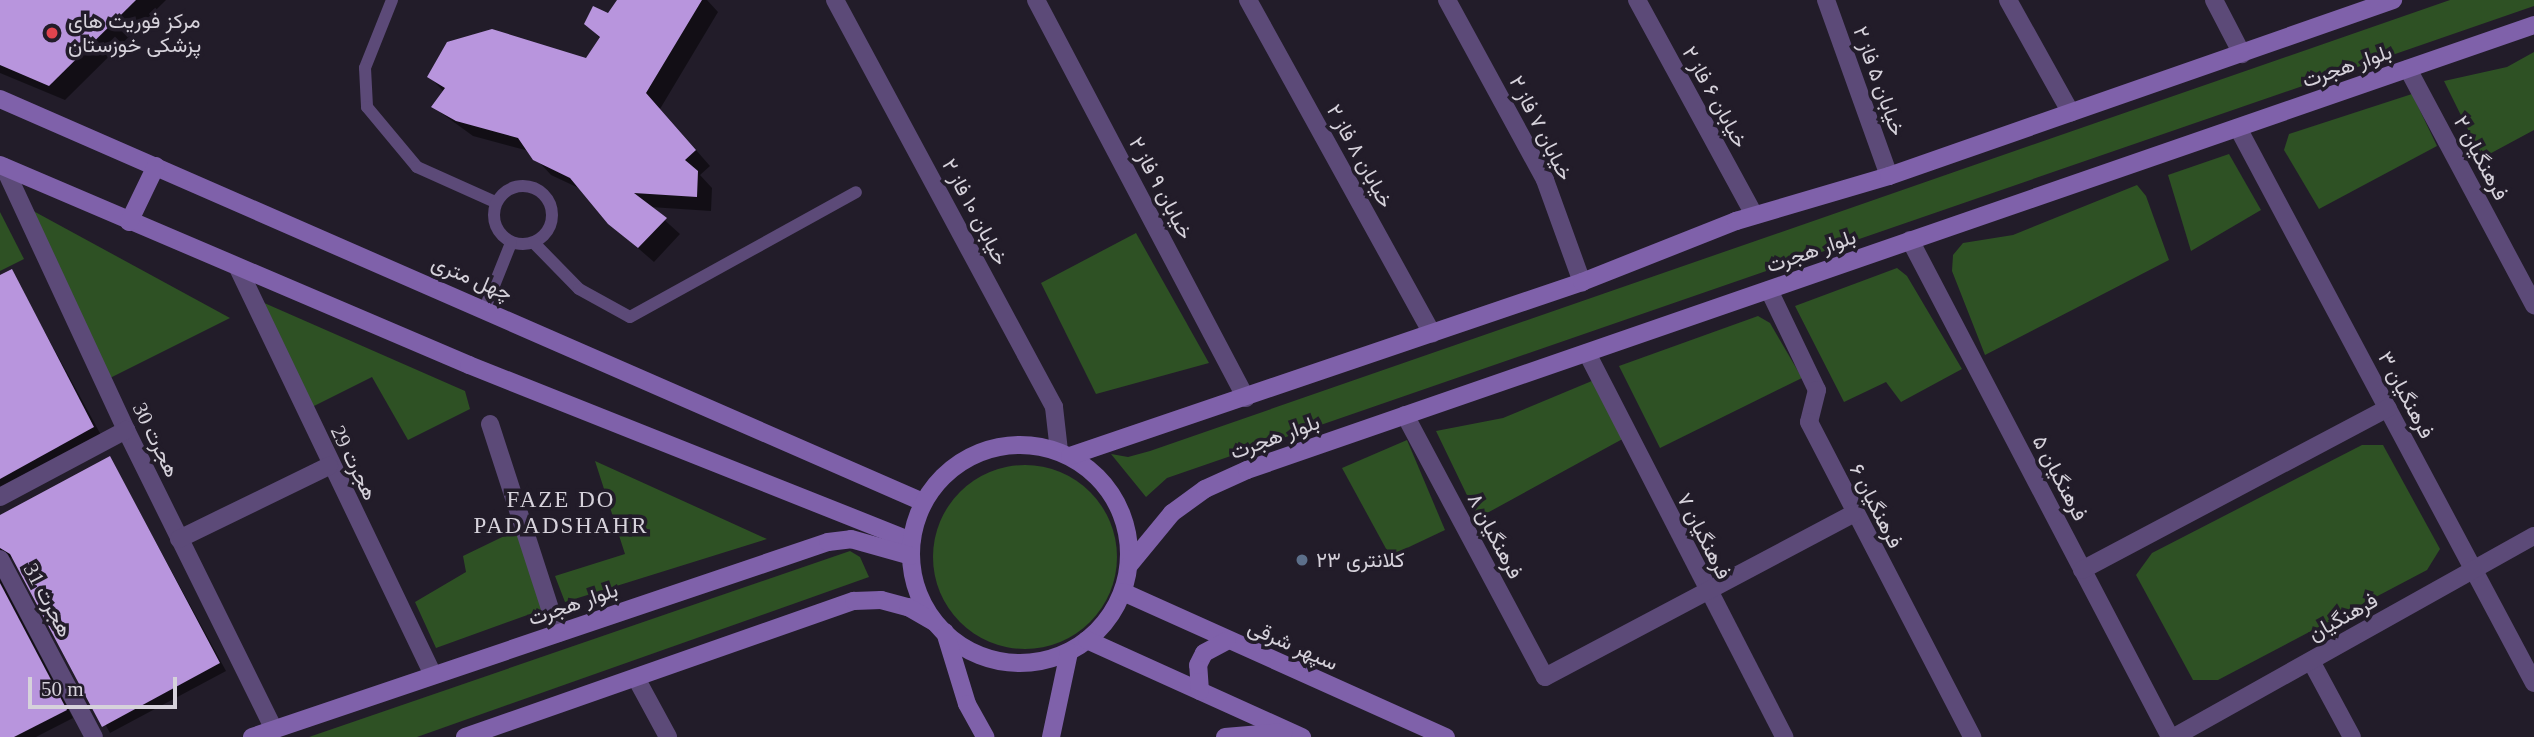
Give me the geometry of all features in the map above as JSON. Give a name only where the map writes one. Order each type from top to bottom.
[{"type":"main road","points":[[1065,453],[1246,398],[1582,282],[1754,215],[1889,177],[2393,0]]},
{"type":"main road","name":"بلوار هجرت","points":[[1130,564],[1172,513],[1205,489],[1405,415],[2534,26]]},
{"type":"main road","name":"چهل متری","points":[[0,99],[485,308],[923,502]]},
{"type":"main road","points":[[129,222],[156,166]]},
{"type":"main road","points":[[1,167],[911,549]]},
{"type":"main road","points":[[474,736],[854,601],[881,600],[908,607],[940,628],[979,654],[1017,663],[1069,652],[1087,640],[1109,619],[1123,592],[1130,564],[1122,513],[1092,470],[1065,453],[1028,444],[987,450],[967,457],[942,477],[923,502],[911,549],[918,592],[940,628],[967,704],[985,737]]},
{"type":"main road","name":"بلوار هجرت","points":[[252,737],[828,542],[851,538],[911,549]]},
{"type":"main road","name":"سپهر شرقی","points":[[1123,592],[1446,737]]},
{"type":"main road","points":[[1087,640],[1298,735]]},
{"type":"main road","points":[[1200,691],[1197,678],[1204,653],[1227,640]]},
{"type":"main road","points":[[1051,737],[1069,652]]},
{"type":"main road","points":[[1225,737],[1267,731],[1298,735]]},
{"type":"street","name":"خیابان ۱۰ فاز ۲","points":[[835,0],[1054,407],[1065,453]]},
{"type":"street","name":"خیابان ۹ فاز ۲","points":[[1036,0],[1246,398]]},
{"type":"street","name":"خیابان ۸ فاز ۲","points":[[1248,0],[1432,334]]},
{"type":"street","name":"خیابان ۷ فاز ۲","points":[[1447,0],[1545,180],[1582,282]]},
{"type":"street","name":"خیابان ۶ فاز ۲","points":[[1637,0],[1754,215]]},
{"type":"street","name":"خیابان ۵ فاز ۲","points":[[1826,0],[1889,177]]},
{"type":"street","points":[[2008,0],[2071,113]]},
{"type":"street","points":[[2214,0],[2242,54]]},
{"type":"street","name":"فرهنگیان ۲","points":[[2408,69],[2534,305]]},
{"type":"street","name":"فرهنگیان ۳","points":[[2238,128],[2534,683]]},
{"type":"street","name":"هجرت 30","points":[[1,167],[126,430],[274,729]]},
{"type":"street","name":"فرهنگیان ۵","points":[[1910,240],[2172,737]]},
{"type":"street","name":"هجرت 29","points":[[238,268],[329,466],[433,675]]},
{"type":"street","name":"فرهنگیان ۶","points":[[1769,290],[1817,390],[1810,422],[1853,514],[1972,737]]},
{"type":"street","name":"فرهنگیان ۷","points":[[1587,353],[1707,592],[1784,737]]},
{"type":"street","points":[[2082,570],[2388,408]]},
{"type":"street","name":"فرهنگیان ۸","points":[[1405,415],[1545,677],[1707,592]]},
{"type":"street","points":[[490,424],[558,634]]},
{"type":"street","points":[[0,497],[126,430]]},
{"type":"street","points":[[180,539],[329,466]]},
{"type":"street","points":[[1707,592],[1853,514]]},
{"type":"street","name":"فرهنگیان","points":[[2172,737],[2534,536]]},
{"type":"street","name":"هجرت 31","points":[[0,559],[94,737]]},
{"type":"street","points":[[2311,660],[2352,737]]},
{"type":"street","points":[[636,678],[668,737]]},
{"type":"lane","points":[[392,0],[365,68],[367,107],[417,167],[495,202]]},
{"type":"lane","points":[[512,186],[536,187],[552,204],[551,227],[534,243],[511,243],[495,225],[495,202],[512,186]]},
{"type":"lane","points":[[534,243],[579,289],[630,317],[856,192]]},
{"type":"lane","points":[[485,308],[511,243]]},
{"type":"green space","points":[[2450,0],[2534,0],[2534,6],[1167,478],[1146,497],[1111,454],[1128,457],[1150,451]]},
{"type":"green space","points":[[2534,52],[2534,130],[2482,158],[2444,81],[2507,67]]},
{"type":"green space","points":[[2412,94],[2437,146],[2319,209],[2284,150],[2289,134]]},
{"type":"green space","points":[[2229,154],[2261,210],[2191,251],[2168,175]]},
{"type":"green space","points":[[2137,185],[2146,196],[2169,260],[1985,355],[1952,271],[1953,255],[1963,243],[2013,235]]},
{"type":"green space","points":[[26,207],[230,318],[108,379]]},
{"type":"green space","points":[[0,212],[24,259],[0,271]]},
{"type":"green space","points":[[1136,233],[1209,363],[1096,394],[1041,283]]},
{"type":"green space","points":[[1897,268],[1907,276],[1962,369],[1901,402],[1886,382],[1844,402],[1795,306]]},
{"type":"green space","points":[[244,294],[465,391],[470,409],[408,440],[372,377],[306,410]]},
{"type":"green space","points":[[1758,316],[1770,323],[1802,378],[1660,448],[1619,366]]},
{"type":"green space","points":[[1599,378],[1628,436],[1478,518],[1436,431],[1503,418]]},
{"type":"green space","points":[[1407,440],[1445,530],[1390,556],[1342,468]]},
{"type":"green space","points":[[2362,445],[2383,445],[2440,549],[2427,570],[2218,680],[2193,680],[2136,575],[2152,553]]},
{"type":"green space","points":[[595,461],[767,539],[565,602],[555,576],[625,554]]},
{"type":"green space","points":[[1025,465],[1060,472],[1090,492],[1110,522],[1117,557],[1110,592],[1090,622],[1060,642],[1025,649],[990,642],[960,622],[940,592],[933,557],[940,522],[960,492],[990,472]]},
{"type":"green space","points":[[517,530],[544,609],[436,648],[415,602],[466,572],[463,556]]},
{"type":"green space","points":[[850,551],[860,557],[869,577],[417,737],[309,737]]},
{"type":"building","name":"مرکز فوریت های پزشکی خوزستان","points":[[0,0],[136,0],[49,86],[0,65]]},
{"type":"building","points":[[617,0],[702,0],[646,93],[696,150],[685,160],[698,171],[697,197],[634,193],[667,218],[638,248],[608,224],[570,178],[533,160],[518,138],[456,121],[431,107],[445,88],[427,77],[447,42],[492,29],[586,58],[600,37],[584,24],[593,6],[608,13]]},
{"type":"building","points":[[12,269],[94,427],[0,479],[0,275]]},
{"type":"building","points":[[110,456],[220,663],[102,727],[10,554],[0,548],[0,515]]},
{"type":"building","points":[[0,583],[67,710],[14,737],[0,737]]},
{"type":"place","name":"مرکز فوریت های پزشکی خوزستان","points":[[52,33]]},
{"type":"place","name":"کلانتری ۲۳","points":[[1302,560]]},
{"type":"district","name":"FAZE DO PADADSHAHR","points":[[561,513]]}]
